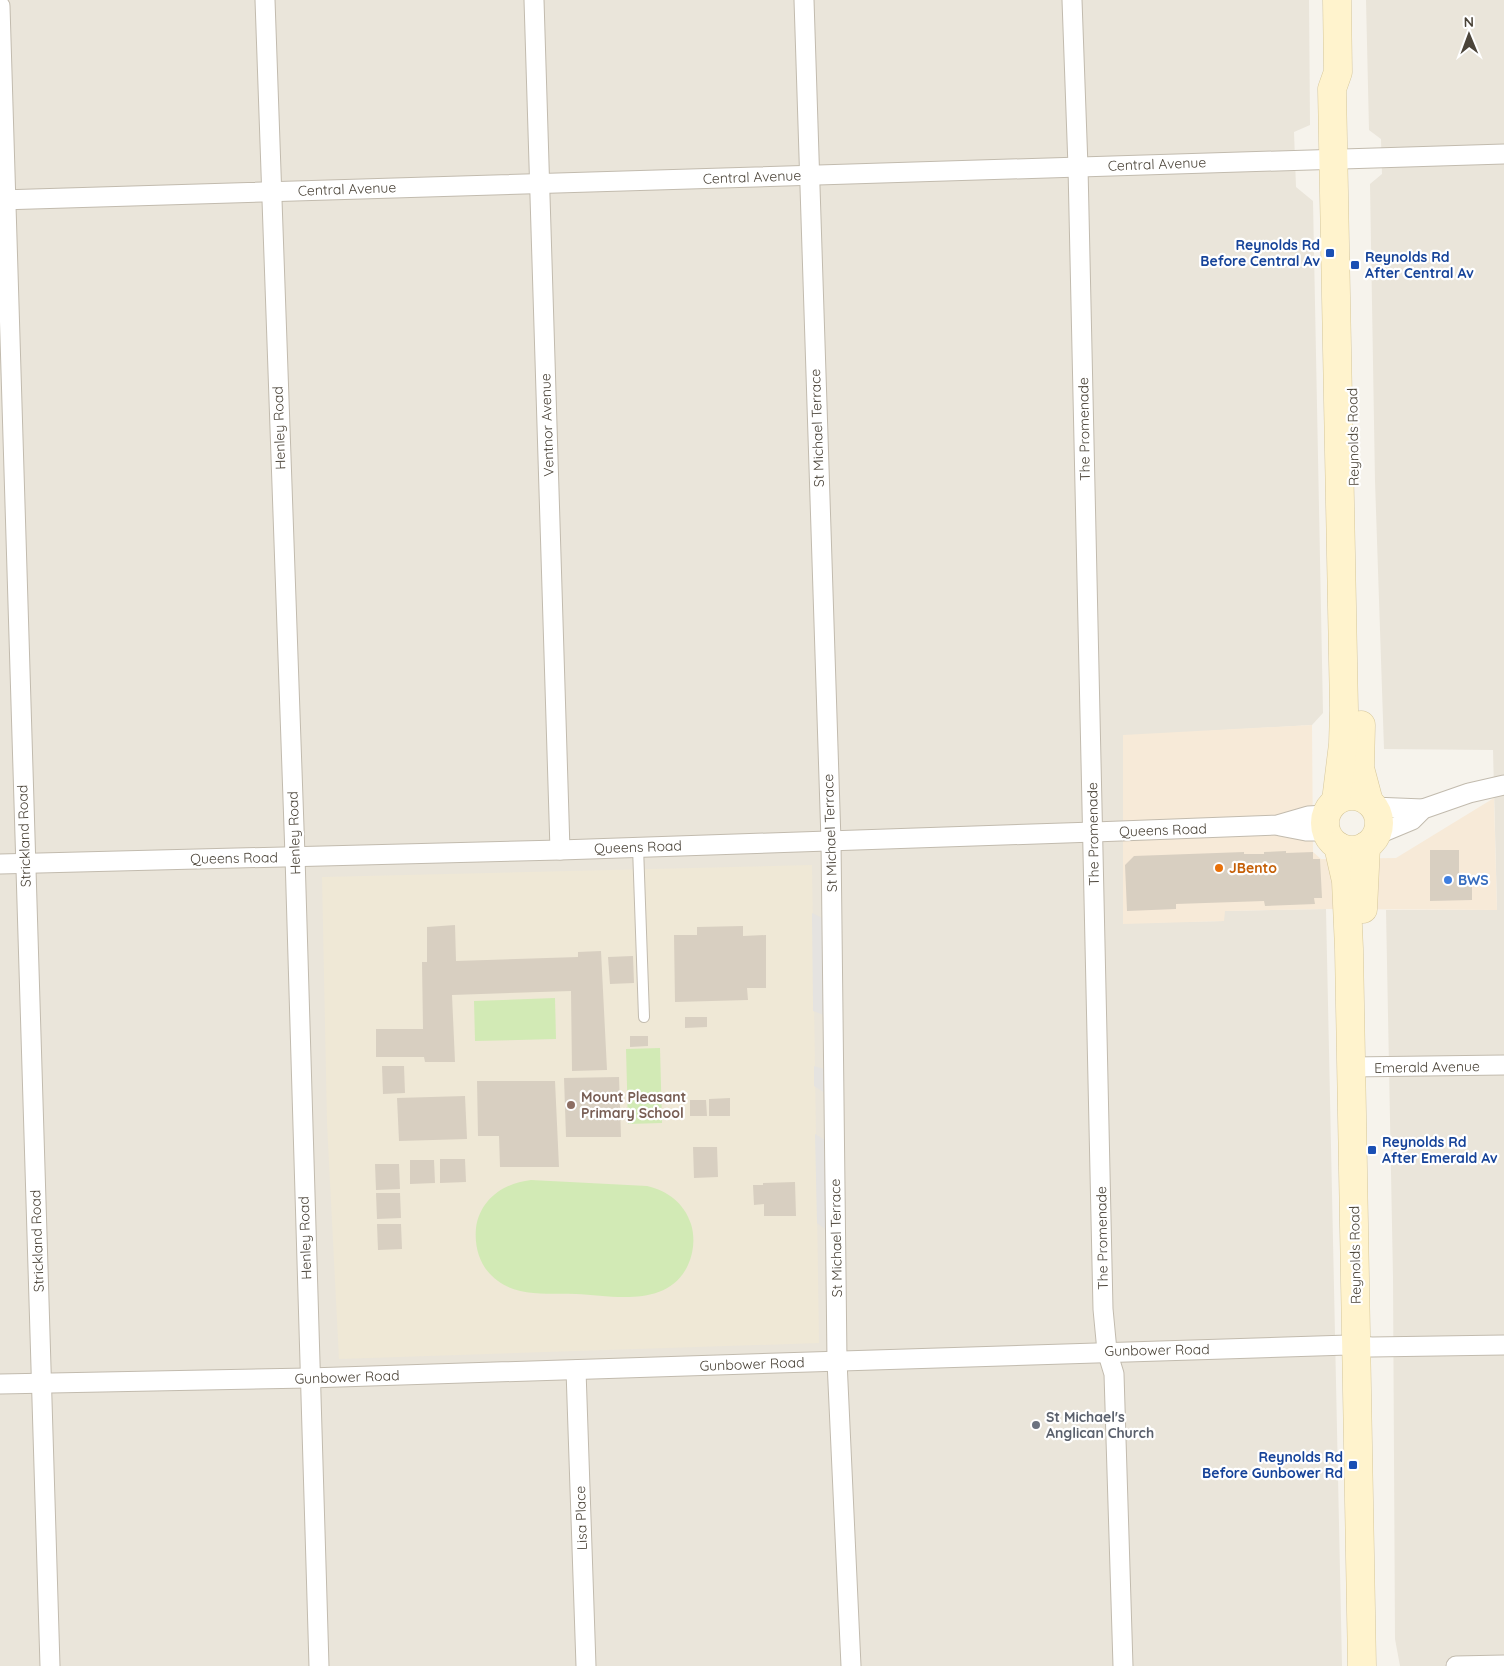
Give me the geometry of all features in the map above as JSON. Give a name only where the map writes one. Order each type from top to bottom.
[{"type":"main road","name":"Reynolds Road","points":[[1337,0],[1338,72],[1332,89],[1340,159],[1347,551],[1353,710],[1360,768],[1371,805],[1379,821],[1371,840],[1363,889],[1358,1068],[1366,1470],[1376,1666]]},
{"type":"main road","name":"Reynolds Road","points":[[1353,710],[1343,744],[1332,823],[1346,882],[1358,1068]]},
{"type":"main road","points":[[1371,805],[1353,796],[1332,823],[1352,850],[1371,840]]},
{"type":"main road","name":"Reynolds Road","points":[[1362,1666],[1366,1470]]},
{"type":"street","name":"Henley Road","points":[[266,0],[295,856],[319,1666]]},
{"type":"street","name":"Ventnor Avenue","points":[[534,0],[560,850]]},
{"type":"street","name":"St Michael Terrace","points":[[804,0],[831,842],[837,1361],[851,1666]]},
{"type":"street","name":"The Promenade","points":[[1072,0],[1078,167],[1094,832],[1103,1309],[1107,1351],[1114,1374],[1123,1666]]},
{"type":"street","name":"Strickland Road","points":[[0,6],[3,199],[50,1666]]},
{"type":"street","name":"Central Avenue","points":[[3,199],[1504,154]]},
{"type":"street","points":[[1371,805],[1423,809],[1475,792],[1504,785]]},
{"type":"street","points":[[1371,840],[1412,820],[1423,809]]},
{"type":"street","name":"Queens Road","points":[[0,864],[638,848],[1277,826],[1308,816],[1332,823]]},
{"type":"street","name":"Emerald Avenue","points":[[1358,1068],[1504,1065]]},
{"type":"street","name":"Gunbower Road","points":[[0,1384],[309,1378],[1107,1351],[1504,1345]]},
{"type":"street","name":"Lisa Place","points":[[576,1370],[586,1666]]},
{"type":"street","points":[[1456,1666],[1504,1665]]},
{"type":"lane","points":[[638,848],[644,1017]]},
{"type":"shaded area","points":[[0,0],[1309,0],[1310,125],[1294,132],[1296,187],[1313,201],[1323,713],[1312,725],[1123,736],[1123,923],[1224,921],[1224,911],[1326,909],[1342,1666],[0,1666]]},
{"type":"shaded area","points":[[1366,0],[1504,0],[1504,1666],[1400,1666],[1395,1639],[1393,1277],[1386,910],[1497,910],[1493,750],[1384,749],[1375,481],[1370,184],[1382,174],[1381,139],[1369,130]]},
{"type":"shaded area","points":[[1312,725],[1313,852],[1321,859],[1396,858],[1494,798],[1497,910],[1326,909],[1225,911],[1224,921],[1123,924],[1123,735]]},
{"type":"shaded area","name":"Mount Pleasant Primary School","points":[[812,865],[819,1343],[339,1359],[327,1123],[322,877]]},
{"type":"shaded area","points":[[812,913],[832,923],[832,1018],[813,1011]]},
{"type":"shaded area","points":[[814,1066],[834,1072],[834,1099],[814,1086]]},
{"type":"shaded area","points":[[815,1134],[835,1146],[836,1237],[817,1223]]},
{"type":"green space","points":[[555,998],[556,1039],[475,1041],[474,1001]]},
{"type":"green space","points":[[660,1048],[662,1123],[628,1124],[626,1049]]},
{"type":"green space","points":[[531,1180],[647,1186],[662,1191],[680,1204],[691,1224],[693,1244],[692,1255],[688,1265],[679,1279],[667,1288],[654,1294],[639,1296],[536,1293],[516,1290],[506,1286],[487,1271],[480,1258],[476,1243],[478,1218],[482,1209],[495,1194],[512,1185]]},
{"type":"building","points":[[1430,850],[1459,850],[1459,875],[1472,875],[1472,900],[1430,901]]},
{"type":"building","points":[[1286,851],[1286,853],[1313,852],[1313,859],[1320,859],[1322,898],[1314,898],[1315,904],[1265,906],[1264,901],[1176,904],[1176,909],[1127,911],[1125,865],[1134,856],[1244,852],[1244,854],[1264,854],[1264,852]]},
{"type":"building","points":[[455,925],[456,961],[578,957],[578,952],[601,951],[607,1070],[572,1071],[571,991],[452,995],[455,1062],[425,1062],[424,1057],[376,1057],[376,1029],[423,1029],[422,962],[427,962],[427,927]]},
{"type":"building","points":[[743,926],[743,936],[766,935],[766,988],[747,988],[748,1000],[675,1002],[674,935],[697,935],[697,927]]},
{"type":"building","points":[[633,956],[634,983],[610,984],[608,957]]},
{"type":"building","points":[[685,1017],[707,1017],[707,1027],[685,1028]]},
{"type":"building","points":[[630,1036],[648,1036],[648,1046],[630,1047]]},
{"type":"building","points":[[382,1066],[404,1066],[405,1093],[383,1094]]},
{"type":"building","points":[[619,1077],[621,1137],[566,1137],[564,1078]]},
{"type":"building","points":[[477,1081],[555,1081],[559,1167],[500,1167],[499,1136],[478,1136]]},
{"type":"building","points":[[465,1096],[467,1139],[399,1141],[397,1098]]},
{"type":"building","points":[[730,1098],[730,1116],[709,1116],[709,1099]]},
{"type":"building","points":[[690,1100],[706,1100],[707,1116],[690,1116]]},
{"type":"building","points":[[693,1147],[717,1147],[718,1177],[694,1178]]},
{"type":"building","points":[[440,1159],[465,1159],[466,1182],[440,1183]]},
{"type":"building","points":[[410,1160],[434,1160],[435,1183],[410,1184]]},
{"type":"building","points":[[375,1164],[399,1164],[400,1189],[376,1190]]},
{"type":"building","points":[[795,1182],[796,1216],[764,1216],[764,1204],[754,1205],[753,1185]]},
{"type":"building","points":[[376,1193],[400,1193],[401,1218],[377,1219]]},
{"type":"building","points":[[377,1224],[401,1224],[402,1249],[378,1250]]},
{"type":"place","name":"Reynolds Rd Before Central Av","points":[[1330,253]]},
{"type":"place","name":"Reynolds Rd After Central Av","points":[[1355,265]]},
{"type":"place","name":"JBento","points":[[1219,868]]},
{"type":"place","name":"BWS","points":[[1448,880]]},
{"type":"place","name":"Mount Pleasant Primary School","points":[[571,1105]]},
{"type":"place","name":"Reynolds Rd After Emerald Av","points":[[1372,1150]]},
{"type":"place","name":"St Michael's Anglican Church","points":[[1036,1425]]},
{"type":"place","name":"Reynolds Rd Before Gunbower Rd","points":[[1353,1465]]}]
